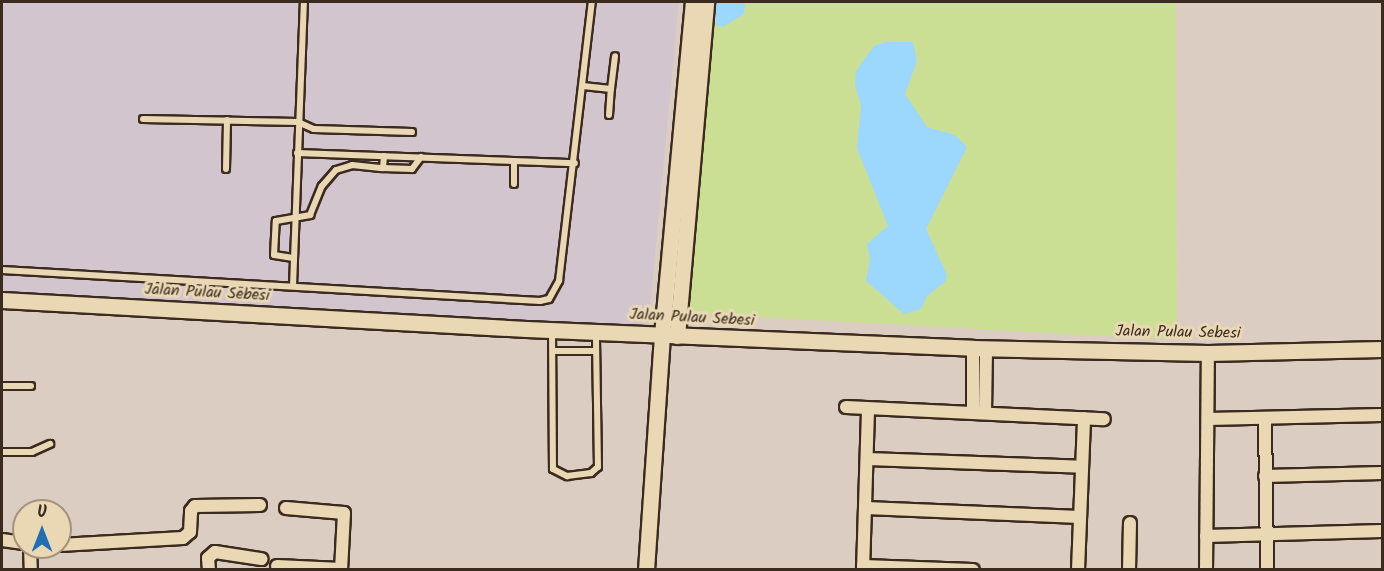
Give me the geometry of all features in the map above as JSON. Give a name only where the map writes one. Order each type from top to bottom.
[{"type":"street","points":[[669,335],[693,2]]},
{"type":"street","points":[[646,570],[669,335],[706,2]]},
{"type":"street","name":"Jalan Pulau Sebesi","points":[[2,300],[552,330],[979,348],[1208,352],[1383,349]]},
{"type":"street","points":[[979,348],[979,413]]},
{"type":"street","points":[[1206,570],[1208,352]]},
{"type":"street","points":[[846,407],[1104,419]]},
{"type":"street","points":[[868,409],[863,568],[973,570]]},
{"type":"street","points":[[1208,419],[1383,415]]},
{"type":"street","points":[[1078,570],[1084,418]]},
{"type":"street","points":[[1265,418],[1267,570]]},
{"type":"street","points":[[867,459],[1082,467]]},
{"type":"street","points":[[1265,476],[1383,473]]},
{"type":"street","points":[[72,544],[183,538],[190,532],[191,511],[195,506],[260,505]]},
{"type":"street","points":[[277,566],[341,569],[344,513],[286,508]]},
{"type":"street","points":[[866,508],[1080,517]]},
{"type":"street","points":[[1129,570],[1130,523]]},
{"type":"street","points":[[1206,536],[1383,531]]},
{"type":"street","points":[[209,570],[208,558],[215,552],[261,559]]},
{"type":"lane","points":[[292,286],[304,2]]},
{"type":"lane","points":[[2,270],[540,301],[549,299],[559,281],[575,163],[592,2]]},
{"type":"lane","points":[[609,115],[615,56]]},
{"type":"lane","points":[[582,86],[611,89]]},
{"type":"lane","points":[[143,119],[298,122],[314,129],[411,132]]},
{"type":"lane","points":[[226,169],[227,120]]},
{"type":"lane","points":[[297,153],[575,163]]},
{"type":"lane","points":[[383,168],[384,156]]},
{"type":"lane","points":[[293,258],[274,255],[273,227],[279,219],[310,215],[322,186],[336,170],[352,165],[412,169],[421,157]]},
{"type":"lane","points":[[514,161],[514,184]]},
{"type":"lane","points":[[552,330],[554,351],[553,469],[567,476],[591,473],[598,467],[596,332]]},
{"type":"lane","points":[[554,351],[595,351]]},
{"type":"lane","points":[[2,386],[31,386]]},
{"type":"lane","points":[[2,452],[32,452],[50,444]]},
{"type":"shaded area","points":[[2,2],[679,2],[648,329],[2,296]]},
{"type":"green space","points":[[709,2],[1176,2],[1177,340],[683,313]]},
{"type":"water","points":[[715,2],[745,2],[744,14],[723,27],[716,25]]},
{"type":"water","points":[[886,42],[913,42],[917,61],[905,94],[927,127],[955,135],[967,147],[926,229],[947,275],[945,282],[927,296],[921,309],[904,314],[866,281],[870,259],[867,244],[888,226],[857,148],[861,106],[855,85],[856,71],[874,46]]}]
